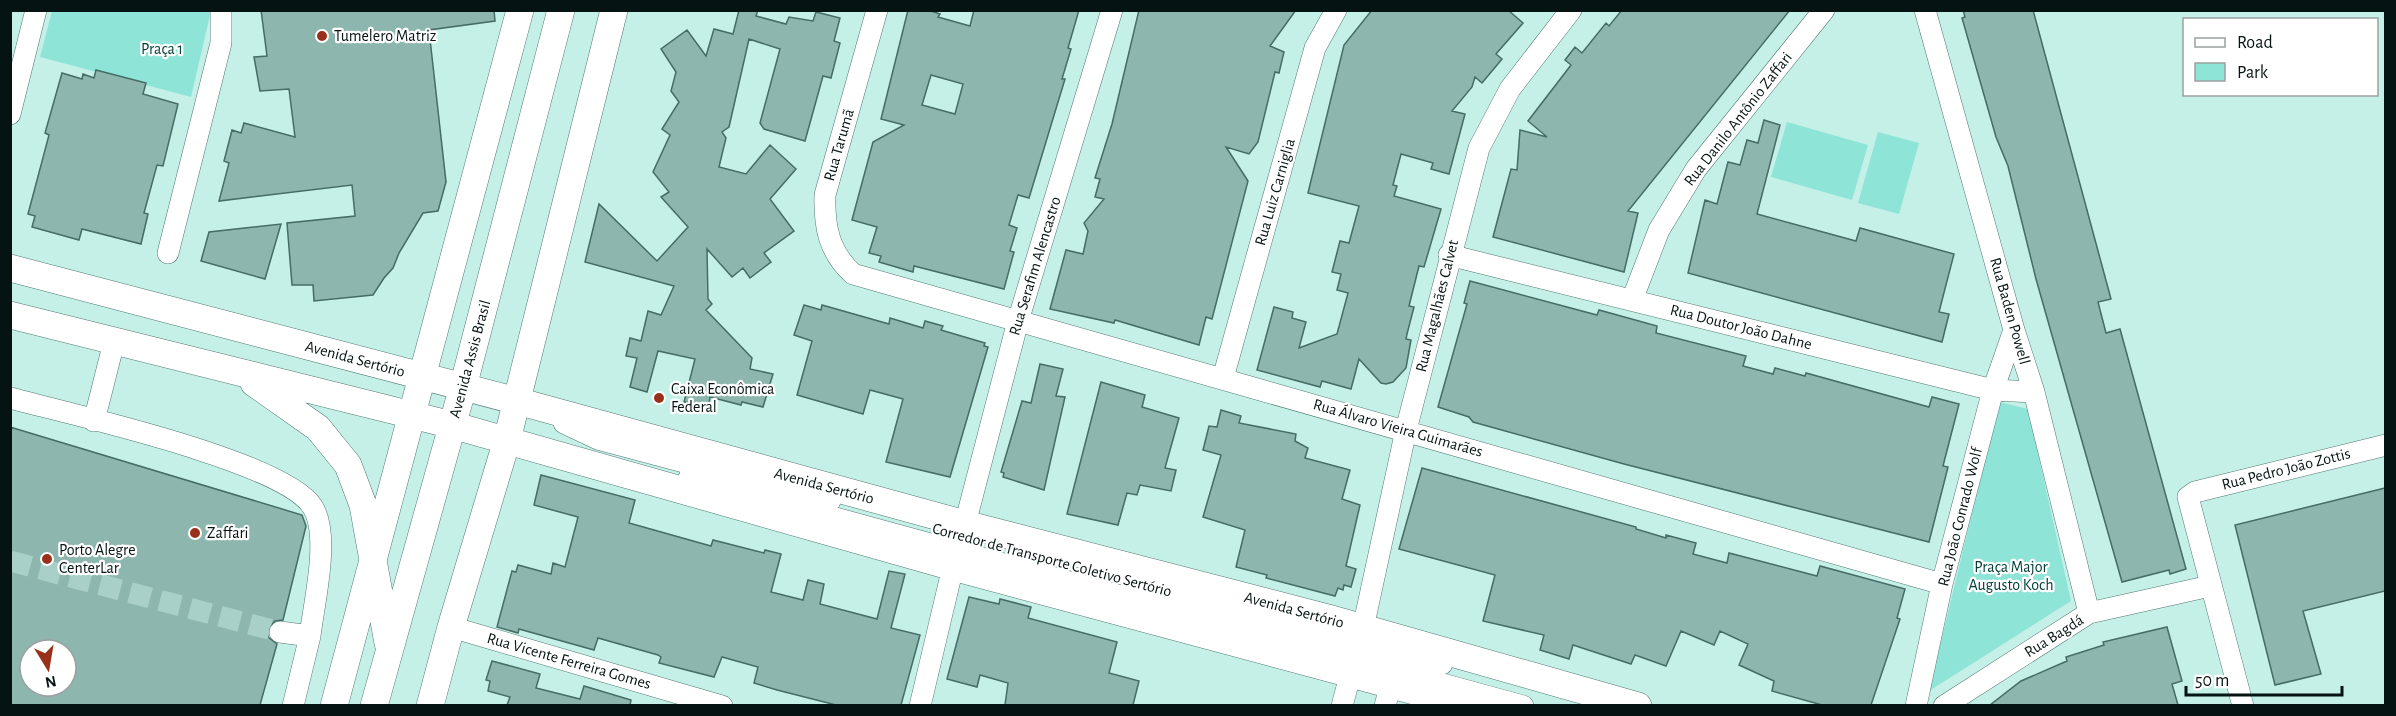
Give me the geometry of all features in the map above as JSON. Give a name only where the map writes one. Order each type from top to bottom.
[{"type":"main road","points":[[334,705],[520,10]]},
{"type":"main road","name":"Avenida Assis Brasil","points":[[374,705],[463,387],[561,10]]},
{"type":"main road","points":[[430,705],[507,440],[614,10]]},
{"type":"main road","name":"Avenida Sertório","points":[[10,268],[517,401],[964,524],[1364,628],[1638,705]]},
{"type":"main road","points":[[10,315],[243,375],[452,425],[953,567],[1351,672],[1388,694],[1470,705]]},
{"type":"main road","points":[[243,375],[318,428],[348,465],[363,505],[371,561],[389,648]]},
{"type":"street","points":[[10,114],[19,42],[36,10]]},
{"type":"street","points":[[168,253],[221,43],[221,10]]},
{"type":"street","name":"Rua Tarumã","points":[[853,274],[840,262],[827,237],[824,217],[825,195],[877,10]]},
{"type":"street","name":"Rua Serafim Alencastro","points":[[964,524],[1018,321],[1112,10]]},
{"type":"street","name":"Rua Luiz Carniglia","points":[[1222,378],[1315,48],[1336,10]]},
{"type":"street","name":"Rua Magalhães Calvet","points":[[1364,628],[1407,430],[1449,255],[1479,148],[1493,117],[1534,55],[1571,10]]},
{"type":"street","name":"Rua Danilo Antônio Zaffari","points":[[1632,300],[1659,230],[1696,169],[1824,10]]},
{"type":"street","name":"Rua Baden Powell","points":[[1925,10],[2014,330],[2034,392],[2089,613]]},
{"type":"street","name":"Rua Doutor João Dahne","points":[[1449,255],[1993,390],[2034,392]]},
{"type":"street","name":"Rua Álvaro Vieira Guimarães","points":[[853,274],[1942,584]]},
{"type":"street","name":"Rua João Conrado Wolf","points":[[1916,705],[1942,584],[1993,390],[2014,330]]},
{"type":"street","points":[[94,421],[114,342]]},
{"type":"street","points":[[10,398],[218,454],[287,485],[312,505],[321,531],[310,636],[293,705]]},
{"type":"street","name":"Corredor de Transporte Coletivo Sertório","points":[[517,401],[598,439],[1593,705]]},
{"type":"street","name":"Corredor de Transporte Coletivo Sertório","points":[[507,440],[606,456],[1523,705]]},
{"type":"street","name":"Rua Pedro João Zottis","points":[[2210,585],[2188,497],[2195,492],[2385,445]]},
{"type":"street","points":[[920,705],[953,567]]},
{"type":"street","points":[[2210,585],[2242,705]]},
{"type":"street","name":"Rua Bagdá","points":[[1944,705],[2089,613],[2210,585]]},
{"type":"street","name":"Rua Vicente Ferreira Gomes","points":[[451,627],[700,703],[722,705]]},
{"type":"street","points":[[280,632],[310,636]]},
{"type":"street","points":[[1342,705],[1351,672]]},
{"type":"green space","name":"Praça 1","points":[[52,11],[211,11],[191,97],[40,57]]},
{"type":"green space","points":[[1787,122],[1868,145],[1852,200],[1771,177]]},
{"type":"green space","points":[[1878,132],[1919,143],[1899,214],[1858,203]]},
{"type":"green space","name":"Praça Major Augusto Koch","points":[[1999,402],[2028,409],[2071,601],[1929,691]]},
{"type":"building","points":[[261,10],[494,10],[495,21],[429,30],[446,182],[438,211],[423,213],[399,253],[393,268],[373,295],[314,301],[313,285],[292,285],[287,223],[355,216],[352,185],[219,201],[229,163],[224,161],[232,130],[241,133],[244,123],[295,137],[289,89],[260,91],[254,57],[267,56]]},
{"type":"building","points":[[739,10],[758,10],[756,16],[786,24],[789,17],[813,21],[816,12],[840,18],[834,41],[840,43],[831,78],[823,76],[805,141],[764,129],[760,123],[780,49],[749,39],[729,127],[722,132],[726,138],[719,167],[746,174],[770,145],[796,169],[770,199],[794,231],[764,253],[771,262],[750,278],[743,268],[732,277],[707,249],[708,299],[712,304],[706,310],[752,358],[750,369],[773,374],[763,407],[742,402],[741,405],[710,397],[709,405],[684,402],[695,359],[658,351],[647,392],[630,387],[637,358],[626,356],[630,338],[641,341],[648,311],[661,315],[674,286],[585,262],[599,204],[657,261],[688,227],[661,197],[669,192],[653,172],[670,135],[662,129],[679,102],[671,91],[676,72],[661,49],[687,30],[706,56],[714,29],[733,34]]},
{"type":"building","points":[[908,10],[928,10],[940,14],[938,17],[970,26],[974,10],[1079,10],[1068,48],[1071,49],[1062,79],[1065,79],[1029,198],[1018,195],[1009,225],[1017,228],[1010,251],[1014,252],[1004,289],[914,266],[913,272],[879,262],[881,256],[869,253],[877,227],[852,220],[873,142],[904,125],[881,119]],"holes":[[[931,75],[963,84],[955,114],[922,105]]]},
{"type":"building","points":[[1139,10],[1296,10],[1270,46],[1284,52],[1279,73],[1275,72],[1258,142],[1249,154],[1226,147],[1248,181],[1212,319],[1206,317],[1199,345],[1115,320],[1114,323],[1050,309],[1066,250],[1083,254],[1088,231],[1084,223],[1104,199],[1095,197],[1100,179],[1095,178],[1112,124]]},
{"type":"building","points":[[1372,10],[1508,10],[1523,23],[1496,54],[1502,59],[1482,83],[1475,77],[1472,87],[1452,111],[1465,114],[1449,174],[1431,169],[1433,163],[1401,154],[1393,185],[1397,186],[1394,196],[1441,209],[1424,267],[1419,266],[1409,306],[1414,307],[1406,339],[1411,340],[1406,368],[1393,382],[1386,384],[1381,383],[1359,359],[1351,389],[1322,381],[1320,387],[1257,370],[1274,307],[1293,312],[1292,318],[1306,322],[1299,348],[1337,334],[1348,293],[1337,290],[1341,274],[1332,272],[1340,241],[1349,243],[1359,206],[1308,193],[1344,45]]},
{"type":"building","points":[[1622,10],[1790,10],[1628,211],[1638,213],[1624,272],[1493,237],[1511,169],[1517,170],[1520,130],[1547,137],[1528,121],[1571,65],[1565,60],[1575,47],[1582,53],[1606,23],[1609,26]]},
{"type":"building","points":[[1963,10],[2033,10],[2111,299],[2098,302],[2106,333],[2120,329],[2186,569],[2170,574],[2169,570],[2122,582],[2036,279],[2008,166],[1996,137],[1962,18],[1965,17]]},
{"type":"building","points":[[96,70],[146,83],[143,94],[178,104],[163,166],[157,165],[144,213],[148,214],[141,244],[82,229],[79,240],[32,227],[35,216],[28,214],[49,135],[45,133],[62,73],[82,79],[83,74],[94,78]]},
{"type":"building","points":[[1764,120],[1780,125],[1757,214],[1856,241],[1860,228],[1954,254],[1939,312],[1949,314],[1942,342],[1688,273],[1705,200],[1717,204],[1728,162],[1740,165],[1747,140],[1758,143]]},
{"type":"building","points":[[281,224],[265,279],[201,261],[209,232]]},
{"type":"building","points":[[1470,281],[1597,315],[1599,310],[1657,326],[1656,333],[1746,356],[1743,366],[1773,374],[1775,368],[1805,376],[1806,373],[1929,407],[1932,397],[1959,404],[1943,466],[1948,467],[1929,542],[1624,464],[1473,422],[1469,417],[1438,407],[1467,304],[1464,303]]},
{"type":"building","points":[[804,305],[821,310],[822,305],[889,324],[890,318],[923,328],[925,321],[943,326],[941,330],[985,343],[984,346],[988,347],[950,477],[886,462],[903,399],[870,390],[863,414],[797,395],[812,341],[794,335]]},
{"type":"building","points":[[1040,364],[1063,369],[1056,396],[1065,397],[1044,490],[1003,477],[1004,473],[1001,472],[1022,401],[1031,403]]},
{"type":"building","points":[[1101,382],[1145,395],[1142,407],[1179,418],[1165,468],[1176,470],[1171,491],[1140,485],[1137,495],[1127,493],[1118,525],[1067,514]]},
{"type":"building","points":[[1221,410],[1241,416],[1239,423],[1296,434],[1295,441],[1308,448],[1305,458],[1350,470],[1342,499],[1360,505],[1346,566],[1356,569],[1351,587],[1344,585],[1343,590],[1338,588],[1335,596],[1266,578],[1267,575],[1236,567],[1245,530],[1203,517],[1221,455],[1203,450],[1209,426],[1217,427]]},
{"type":"building","points":[[10,427],[302,515],[306,526],[283,620],[275,621],[268,630],[268,637],[277,644],[260,705],[10,705]]},
{"type":"building","points":[[1422,468],[1636,527],[1636,529],[1666,538],[1666,535],[1696,543],[1693,554],[1727,563],[1729,553],[1817,576],[1820,566],[1905,589],[1897,618],[1900,619],[1871,705],[1822,705],[1772,691],[1774,681],[1739,665],[1748,644],[1720,631],[1714,645],[1681,631],[1666,666],[1635,655],[1631,664],[1573,645],[1569,659],[1540,650],[1544,635],[1483,621],[1495,575],[1399,549]]},
{"type":"building","points":[[541,475],[635,500],[629,523],[711,546],[713,540],[764,553],[765,550],[781,554],[771,592],[803,600],[808,580],[824,584],[820,604],[877,619],[889,571],[905,574],[891,628],[920,635],[901,705],[836,705],[777,690],[754,683],[758,667],[722,657],[714,677],[659,663],[661,657],[658,655],[598,638],[594,650],[519,629],[518,633],[497,627],[512,571],[516,572],[518,565],[551,574],[553,563],[565,567],[578,517],[534,505]]},
{"type":"building","points":[[2385,488],[2385,591],[2303,611],[2321,674],[2275,685],[2235,525]]},
{"type":"building","points":[[969,597],[999,604],[1000,599],[1031,607],[1028,618],[1117,642],[1109,673],[1139,681],[1133,705],[1005,705],[1008,683],[980,675],[977,687],[947,679]]},
{"type":"building","points":[[2167,627],[2182,681],[2172,684],[2178,705],[1990,705],[2021,681],[2067,661],[2066,657],[2104,645],[2103,642]]},
{"type":"building","points":[[492,661],[540,674],[536,688],[580,699],[584,686],[631,700],[630,705],[507,705],[510,697],[488,691],[490,681],[486,680]]},
{"type":"tunnel","points":[[10,561],[280,632]]},
{"type":"place","name":"Tumelero Matriz","points":[[322,36]]},
{"type":"place","name":"Caixa Econômica Federal","points":[[659,398]]},
{"type":"place","name":"Zaffari","points":[[195,533]]},
{"type":"place","name":"Porto Alegre CenterLar","points":[[47,559]]}]
